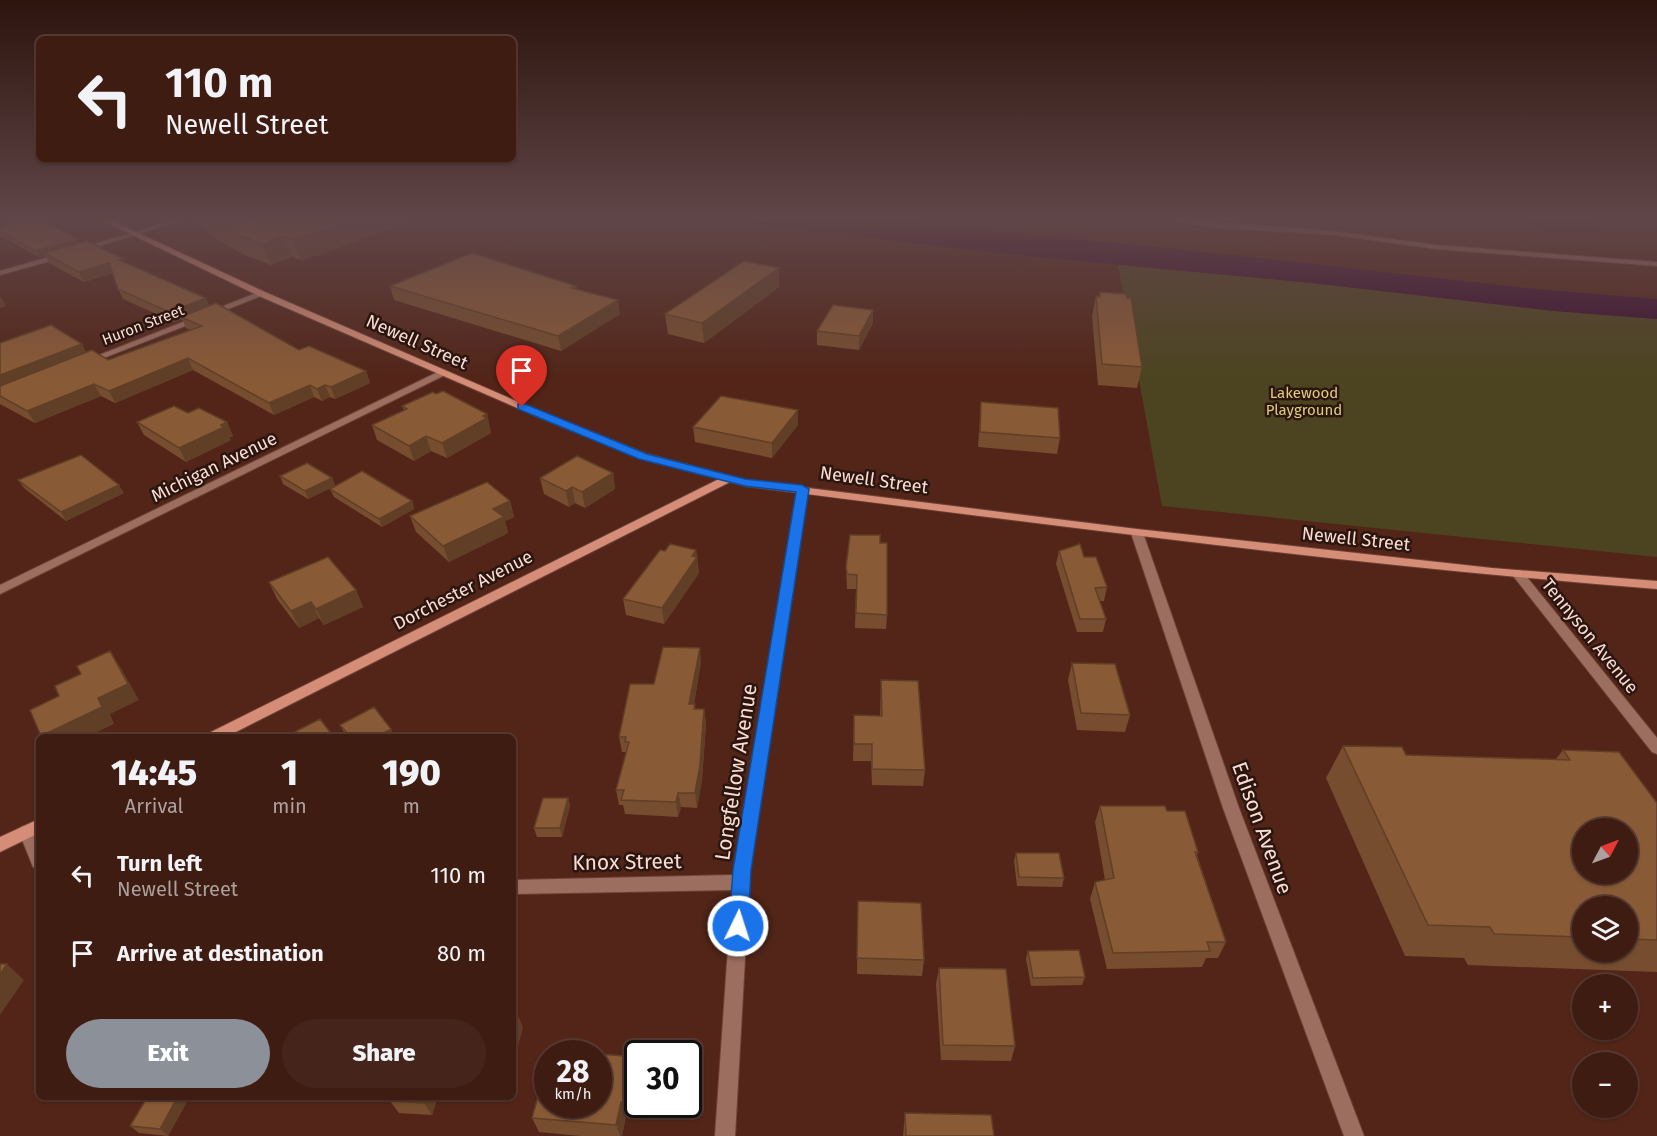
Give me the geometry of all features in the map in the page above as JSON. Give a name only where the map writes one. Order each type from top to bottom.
[{"type":"street","name":"Newell Street","points":[[213,271],[442,373],[643,456],[729,479],[1137,533],[1518,574],[1657,585]]},
{"type":"street","name":"Huron Street","points":[[76,365],[262,294]]},
{"type":"street","name":"Michigan Avenue","points":[[0,590],[442,373]]},
{"type":"street","name":"Dorchester Avenue","points":[[220,734],[729,479]]},
{"type":"street","name":"Longfellow Avenue","points":[[725,1136],[741,882],[802,489]]},
{"type":"street","name":"Edison Avenue","points":[[1137,533],[1231,808],[1354,1136]]},
{"type":"street","name":"Tennyson Avenue","points":[[1518,574],[1657,748]]},
{"type":"street","points":[[0,845],[33,829],[36,846]]},
{"type":"street","name":"Knox Street","points":[[516,887],[741,882]]},
{"type":"green space","name":"Lakewood Playground","points":[[1119,271],[1183,271],[1312,283],[1554,311],[1657,319],[1657,557],[1162,506]]},
{"type":"shaded area","points":[[1187,271],[1375,271],[1536,289],[1657,299],[1657,319],[1554,311]]},
{"type":"building","points":[[112,271],[144,271],[206,298],[169,312],[118,289]]},
{"type":"building","points":[[427,271],[529,271],[576,286],[572,288],[618,300],[558,336],[390,286]]},
{"type":"building","points":[[729,271],[775,271],[702,323],[665,314]]},
{"type":"building","points":[[1100,292],[1126,294],[1127,298],[1131,298],[1142,367],[1102,364],[1096,296],[1100,297]]},
{"type":"building","points":[[216,303],[299,350],[309,346],[366,371],[331,387],[325,385],[317,389],[310,385],[269,403],[188,358],[109,391],[94,384],[27,411],[0,396],[0,386],[92,350],[108,360],[202,326],[181,317]]},
{"type":"building","points":[[833,305],[873,310],[859,336],[817,331]]},
{"type":"building","points":[[51,325],[82,344],[0,375],[0,343]]},
{"type":"building","points":[[443,391],[487,414],[483,416],[487,418],[442,443],[426,436],[409,446],[372,425],[407,409],[402,406],[433,392],[436,394]]},
{"type":"building","points":[[721,396],[798,410],[772,443],[693,427]]},
{"type":"building","points":[[981,402],[1058,408],[1060,438],[980,432]]},
{"type":"building","points":[[174,406],[188,413],[199,408],[227,422],[221,425],[224,427],[179,448],[137,422]]},
{"type":"building","points":[[81,455],[119,485],[61,512],[18,480]]},
{"type":"building","points":[[577,456],[613,473],[582,492],[572,487],[566,491],[540,478]]},
{"type":"building","points":[[307,463],[332,478],[305,491],[280,476]]},
{"type":"building","points":[[362,471],[412,501],[379,519],[330,489]]},
{"type":"building","points":[[487,482],[510,501],[493,509],[504,517],[443,546],[410,516]]},
{"type":"building","points":[[850,535],[880,535],[880,543],[887,543],[887,615],[856,613],[857,575],[847,574],[846,567]]},
{"type":"building","points":[[670,544],[696,550],[692,556],[697,557],[662,608],[623,599],[660,550],[665,551]]},
{"type":"building","points":[[1080,544],[1084,557],[1096,557],[1107,587],[1095,588],[1106,619],[1080,619],[1059,551]]},
{"type":"building","points":[[328,557],[356,590],[316,609],[311,602],[291,611],[269,582]]},
{"type":"building","points":[[663,647],[700,648],[689,704],[695,704],[694,709],[704,709],[700,765],[695,793],[678,793],[676,802],[621,800],[624,790],[616,790],[629,742],[625,742],[626,737],[619,737],[630,684],[654,684]]},
{"type":"building","points":[[110,651],[128,684],[98,698],[102,707],[45,734],[40,734],[30,710],[59,696],[55,686],[81,674],[77,666]]},
{"type":"building","points":[[1072,663],[1115,664],[1130,715],[1081,713]]},
{"type":"building","points":[[881,680],[918,681],[925,770],[872,769],[872,744],[854,744],[854,715],[882,716]]},
{"type":"building","points":[[374,707],[391,729],[382,734],[348,734],[340,725]]},
{"type":"building","points":[[320,719],[331,734],[291,734]]},
{"type":"building","points":[[1343,746],[1402,747],[1406,755],[1570,760],[1563,750],[1619,752],[1657,803],[1657,940],[1638,939],[1638,896],[1572,896],[1572,937],[1494,934],[1490,927],[1428,925]]},
{"type":"building","points":[[543,798],[568,798],[560,828],[534,828]]},
{"type":"building","points":[[1100,806],[1165,806],[1167,811],[1185,811],[1198,852],[1195,852],[1226,942],[1207,942],[1210,951],[1113,953],[1095,882],[1114,878]]},
{"type":"building","points":[[1016,853],[1059,853],[1064,878],[1019,877]]},
{"type":"building","points":[[858,901],[921,903],[924,960],[857,958]]},
{"type":"building","points":[[1079,950],[1085,977],[1033,978],[1028,951]]},
{"type":"building","points":[[0,964],[7,964],[0,974]]},
{"type":"building","points":[[939,968],[1006,969],[1015,1046],[943,1045]]},
{"type":"building","points":[[612,1055],[624,1056],[624,1102],[621,1102],[616,1125],[532,1118],[534,1111],[534,1118],[612,1118]]},
{"type":"building","points":[[146,1100],[176,1100],[160,1129],[130,1126]]},
{"type":"building","points":[[390,1100],[425,1100],[424,1103]]},
{"type":"building","points":[[905,1113],[991,1115],[994,1136],[906,1136]]},
{"type":"route","points":[[522,407],[643,456],[745,483],[802,489],[742,870],[738,926]]}]
